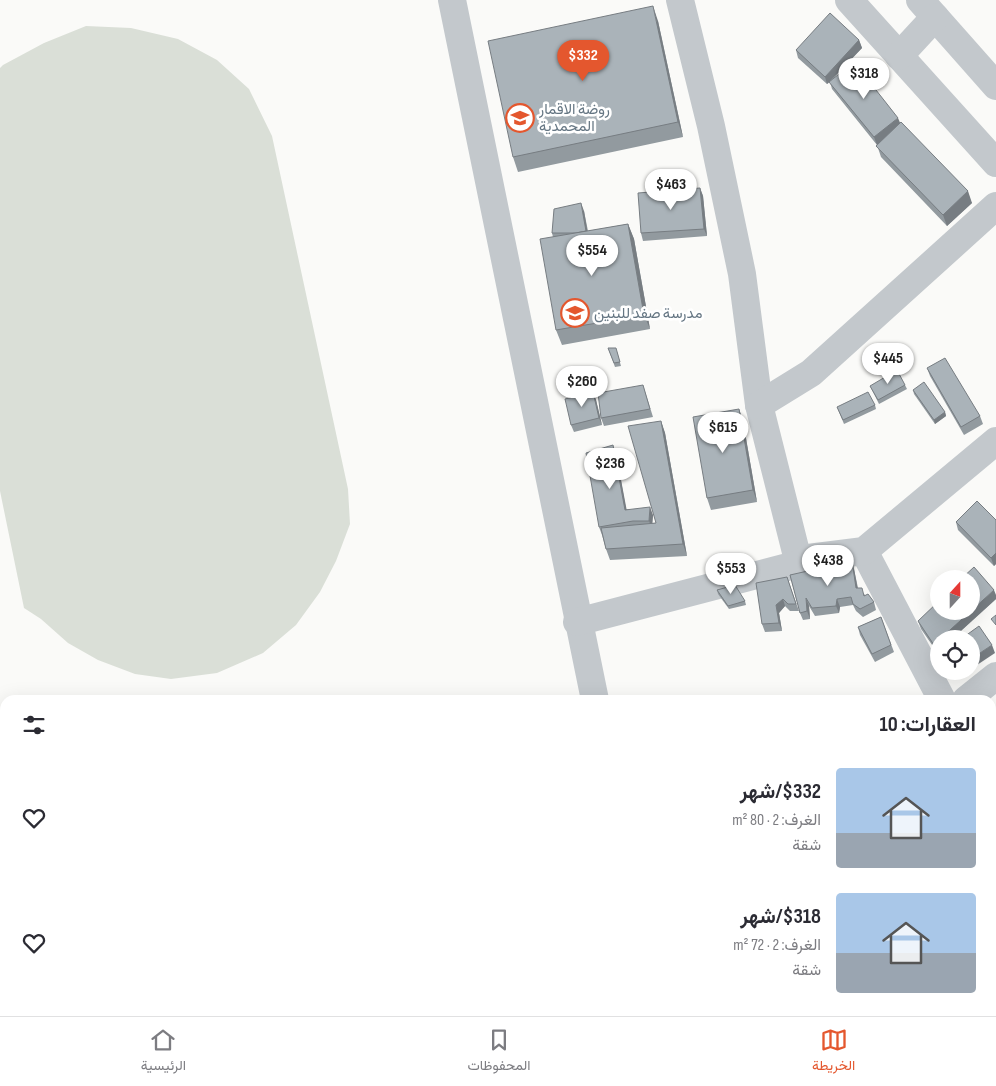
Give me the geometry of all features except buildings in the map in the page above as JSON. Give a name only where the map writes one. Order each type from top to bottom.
[{"type":"street","points":[[452,0],[593,695]]},
{"type":"street","points":[[680,0],[711,126],[742,274],[759,405],[799,564]]},
{"type":"street","points":[[849,0],[996,163]]},
{"type":"street","points":[[899,56],[928,9],[996,86]]},
{"type":"street","points":[[759,405],[811,373],[996,206]]},
{"type":"street","points":[[578,622],[799,564],[808,558],[864,550],[996,441]]},
{"type":"street","points":[[864,550],[939,695]]},
{"type":"street","points":[[972,695],[996,676]]},
{"type":"shaded area","points":[[86,26],[131,28],[178,39],[217,60],[249,89],[272,136],[348,489],[350,524],[336,561],[320,592],[296,625],[263,653],[217,673],[171,679],[135,674],[98,660],[68,643],[41,619],[24,608],[0,491],[0,68],[44,43]]},
{"type":"place","name":"روضة الاقمار المحمدية","points":[[520,118]]},
{"type":"place","name":"مدرسة صفد للبنين","points":[[575,313]]}]
